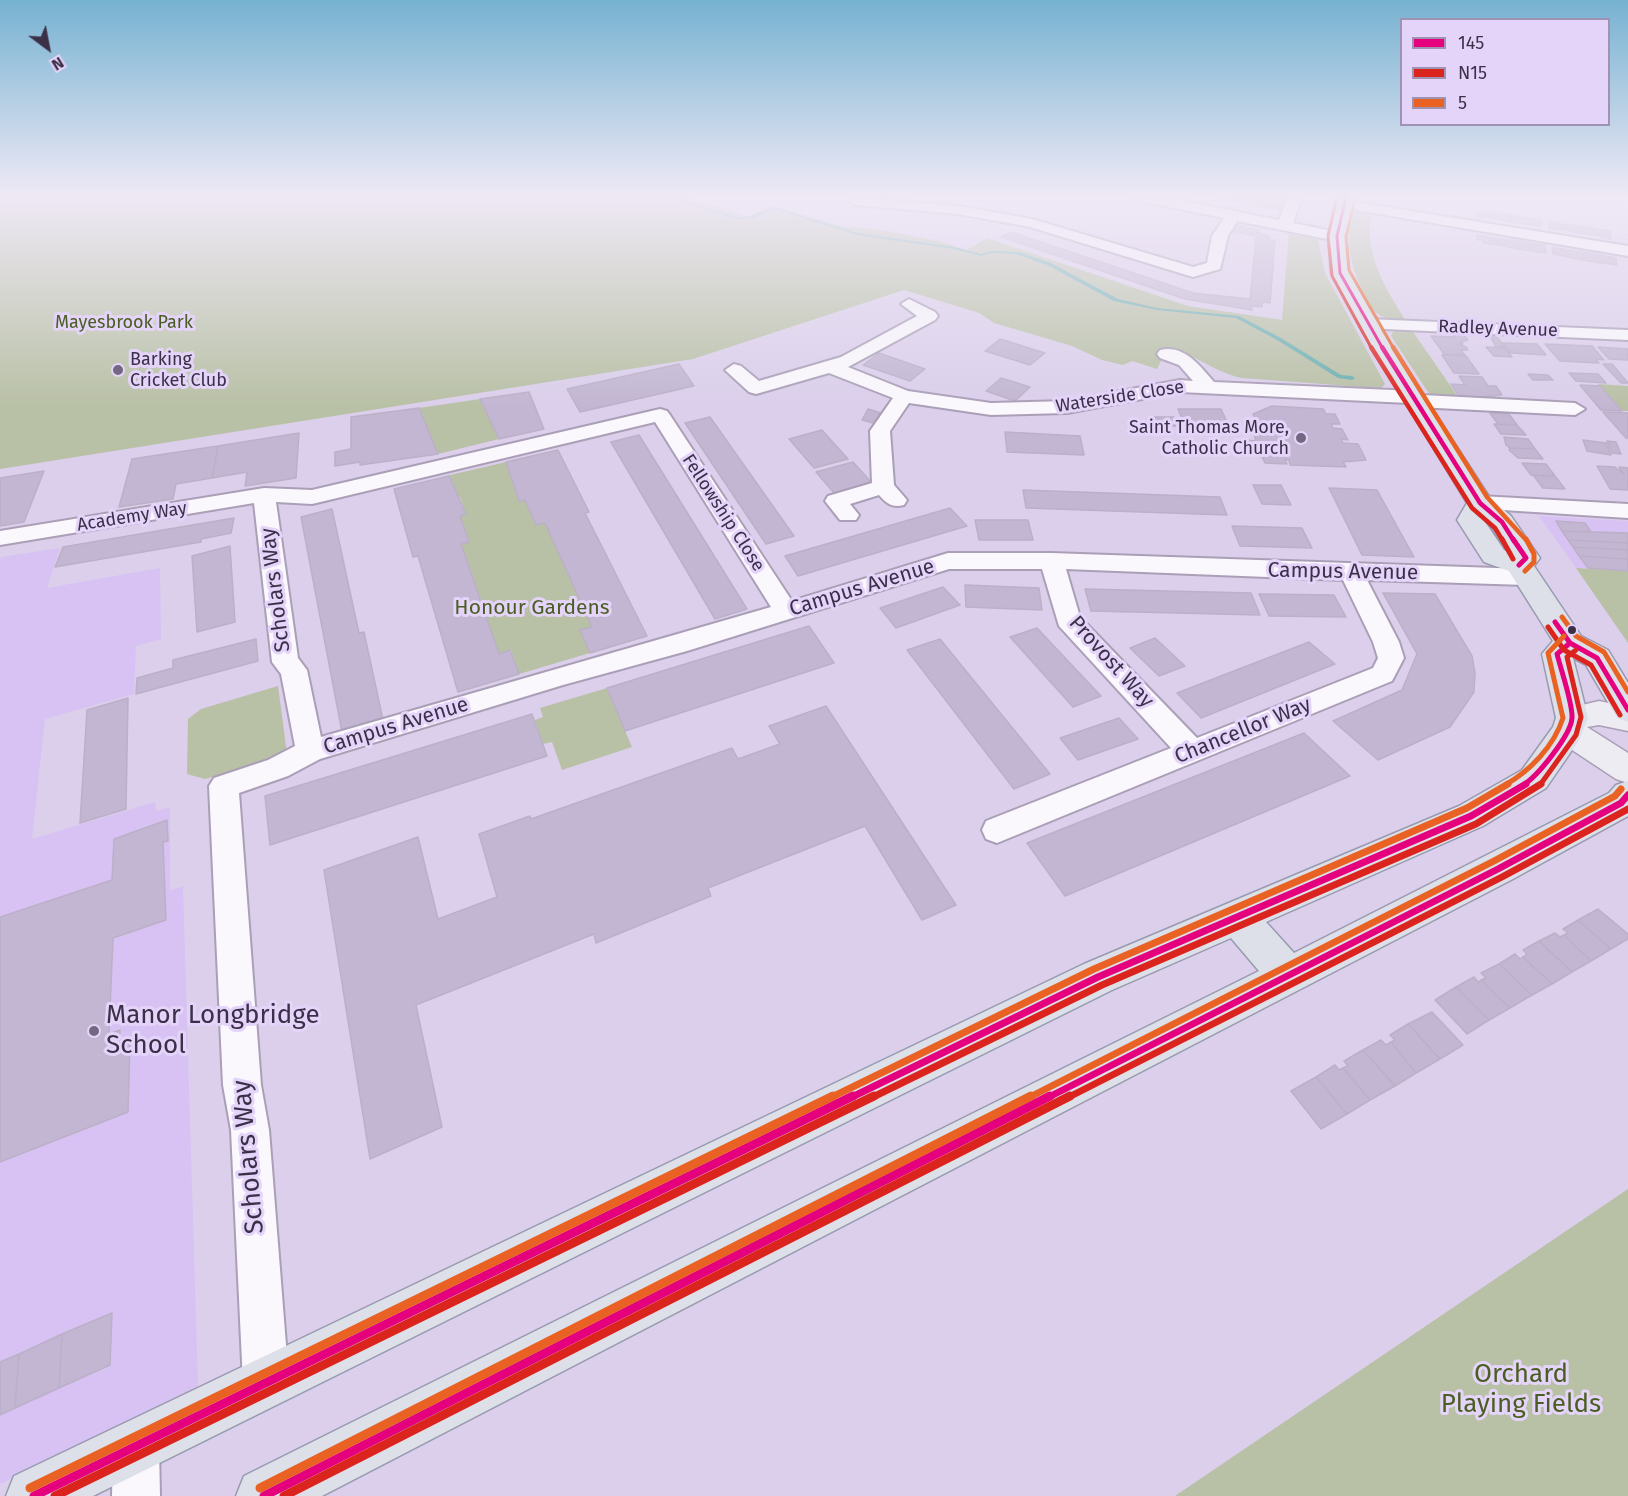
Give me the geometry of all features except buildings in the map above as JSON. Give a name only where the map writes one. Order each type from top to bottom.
[{"type":"main road","points":[[1340,267],[1340,273],[1368,324],[1480,503],[1470,520],[1494,556],[1522,571],[1570,643],[1597,658],[1628,710]]},
{"type":"main road","points":[[1570,643],[1557,654],[1570,725],[1628,770]]},
{"type":"main road","points":[[34,1496],[1098,977],[1471,816],[1534,779],[1570,725],[1599,713],[1628,719]]},
{"type":"main road","points":[[264,1496],[1508,863],[1621,803],[1628,795]]},
{"type":"main road","points":[[1237,917],[1288,975]]},
{"type":"street","points":[[1176,267],[1193,272],[1211,267]]},
{"type":"street","points":[[734,370],[756,388],[831,367],[887,341],[929,316],[909,304]]},
{"type":"street","name":"Radley Avenue","points":[[1368,324],[1628,335]]},
{"type":"street","points":[[1166,354],[1186,361],[1208,386]]},
{"type":"street","name":"Waterside Close","points":[[831,367],[904,396],[962,406],[1014,410],[1067,407],[1162,389],[1208,386],[1575,409]]},
{"type":"street","points":[[848,515],[836,501],[889,494],[880,430],[904,396]]},
{"type":"street","name":"Academy Way","points":[[0,538],[264,495],[312,496],[660,415]]},
{"type":"street","name":"Fellowship Close","points":[[660,415],[786,611]]},
{"type":"street","name":"Scholars Way","points":[[264,495],[285,663],[294,670],[310,751]]},
{"type":"street","points":[[1480,503],[1628,511]]},
{"type":"street","name":"Campus Avenue","points":[[224,786],[278,768],[310,751],[948,561],[1051,561],[1351,572],[1522,571]]},
{"type":"street","name":"Provost Way","points":[[1051,561],[1057,574],[1068,620],[1192,751]]},
{"type":"street","name":"Chancellor Way","points":[[997,830],[1383,674],[1391,658],[1389,650],[1351,572]]},
{"type":"street","name":"Scholars Way","points":[[224,786],[242,1085],[250,1130],[266,1383]]},
{"type":"street","points":[[136,1447],[136,1496]]},
{"type":"shaded area","points":[[1539,516],[1628,521],[1628,571],[1576,568]]},
{"type":"shaded area","name":"Manor Longbridge School","points":[[60,548],[47,588],[160,568],[161,639],[136,646],[134,694],[45,719],[32,839],[155,802],[156,811],[170,807],[170,891],[183,886],[198,1387],[0,1484],[0,560],[1,557]]},
{"type":"green space","name":"Mayesbrook Park","points":[[0,267],[1072,267],[1188,306],[1282,320],[1286,267],[1324,267],[1385,384],[1373,391],[1364,391],[1362,387],[1242,378],[1172,349],[1162,359],[1157,369],[1132,361],[1123,365],[1102,360],[1072,346],[994,323],[979,313],[904,290],[693,359],[0,469]]},
{"type":"green space","points":[[1354,267],[1377,267],[1383,282],[1406,321],[1388,319],[1376,312]]},
{"type":"green space","points":[[1411,329],[1461,401],[1435,397],[1428,392],[1391,336],[1394,330]]},
{"type":"green space","points":[[1598,384],[1628,386],[1628,411],[1623,411]]},
{"type":"green space","points":[[480,399],[499,439],[438,454],[419,408]]},
{"type":"green space","name":"Honour Gardens","points":[[506,462],[519,501],[525,500],[536,525],[545,523],[592,627],[581,630],[590,653],[519,674],[511,650],[499,654],[461,544],[469,542],[460,516],[466,514],[460,497],[457,498],[446,476]]},
{"type":"green space","points":[[1576,568],[1628,571],[1628,643]]},
{"type":"green space","points":[[278,686],[287,754],[205,779],[187,774],[188,719],[201,709]]},
{"type":"green space","points":[[607,688],[632,747],[562,770],[552,742],[543,744],[535,720],[543,717],[540,708]]},
{"type":"green space","name":"Orchard Playing Fields","points":[[1628,1189],[1628,1496],[1175,1496]]},
{"type":"waterway","points":[[1054,267],[1116,300],[1157,309],[1237,317],[1279,339],[1340,377],[1352,378]]},
{"type":"transit line","name":"N15","points":[[1331,267],[1332,276],[1365,338],[1472,508],[1495,528],[1514,557],[1513,559]]},
{"type":"transit line","name":"145","points":[[1339,267],[1340,273],[1373,333],[1480,503],[1502,522],[1526,558],[1519,565]]},
{"type":"transit line","name":"5","points":[[1349,267],[1381,328],[1487,497],[1517,527],[1530,546],[1534,554],[1534,562],[1525,571]]},
{"type":"transit line","name":"5","points":[[1562,617],[1576,636],[1604,652],[1628,692]]},
{"type":"transit line","name":"145","points":[[1555,622],[1570,643],[1597,658],[1628,710]]},
{"type":"transit line","name":"N15","points":[[1548,627],[1564,650],[1591,665],[1620,715]]},
{"type":"transit line","name":"5","points":[[30,1488],[1094,969],[1467,808],[1528,772],[1560,727],[1563,718],[1548,653],[1564,636]]},
{"type":"transit line","name":"145","points":[[34,1496],[1098,977],[1471,816],[1534,779],[1568,731],[1572,718],[1557,654],[1570,643]]},
{"type":"transit line","name":"N15","points":[[55,1496],[1102,985],[1476,824],[1540,786],[1576,735],[1581,717],[1567,657],[1576,650]]},
{"type":"transit line","name":"5","points":[[260,1488],[1494,861],[1615,796],[1621,789]]},
{"type":"transit line","name":"145","points":[[264,1496],[1498,869],[1621,803],[1628,795]]},
{"type":"transit line","name":"N15","points":[[284,1496],[1502,877],[1628,809]]},
{"type":"place","name":"Barking Cricket Club","points":[[118,370]]},
{"type":"place","name":"Saint Thomas More, Catholic Church","points":[[1301,438]]},
{"type":"place","name":"Manor Longbridge School","points":[[94,1031]]}]
